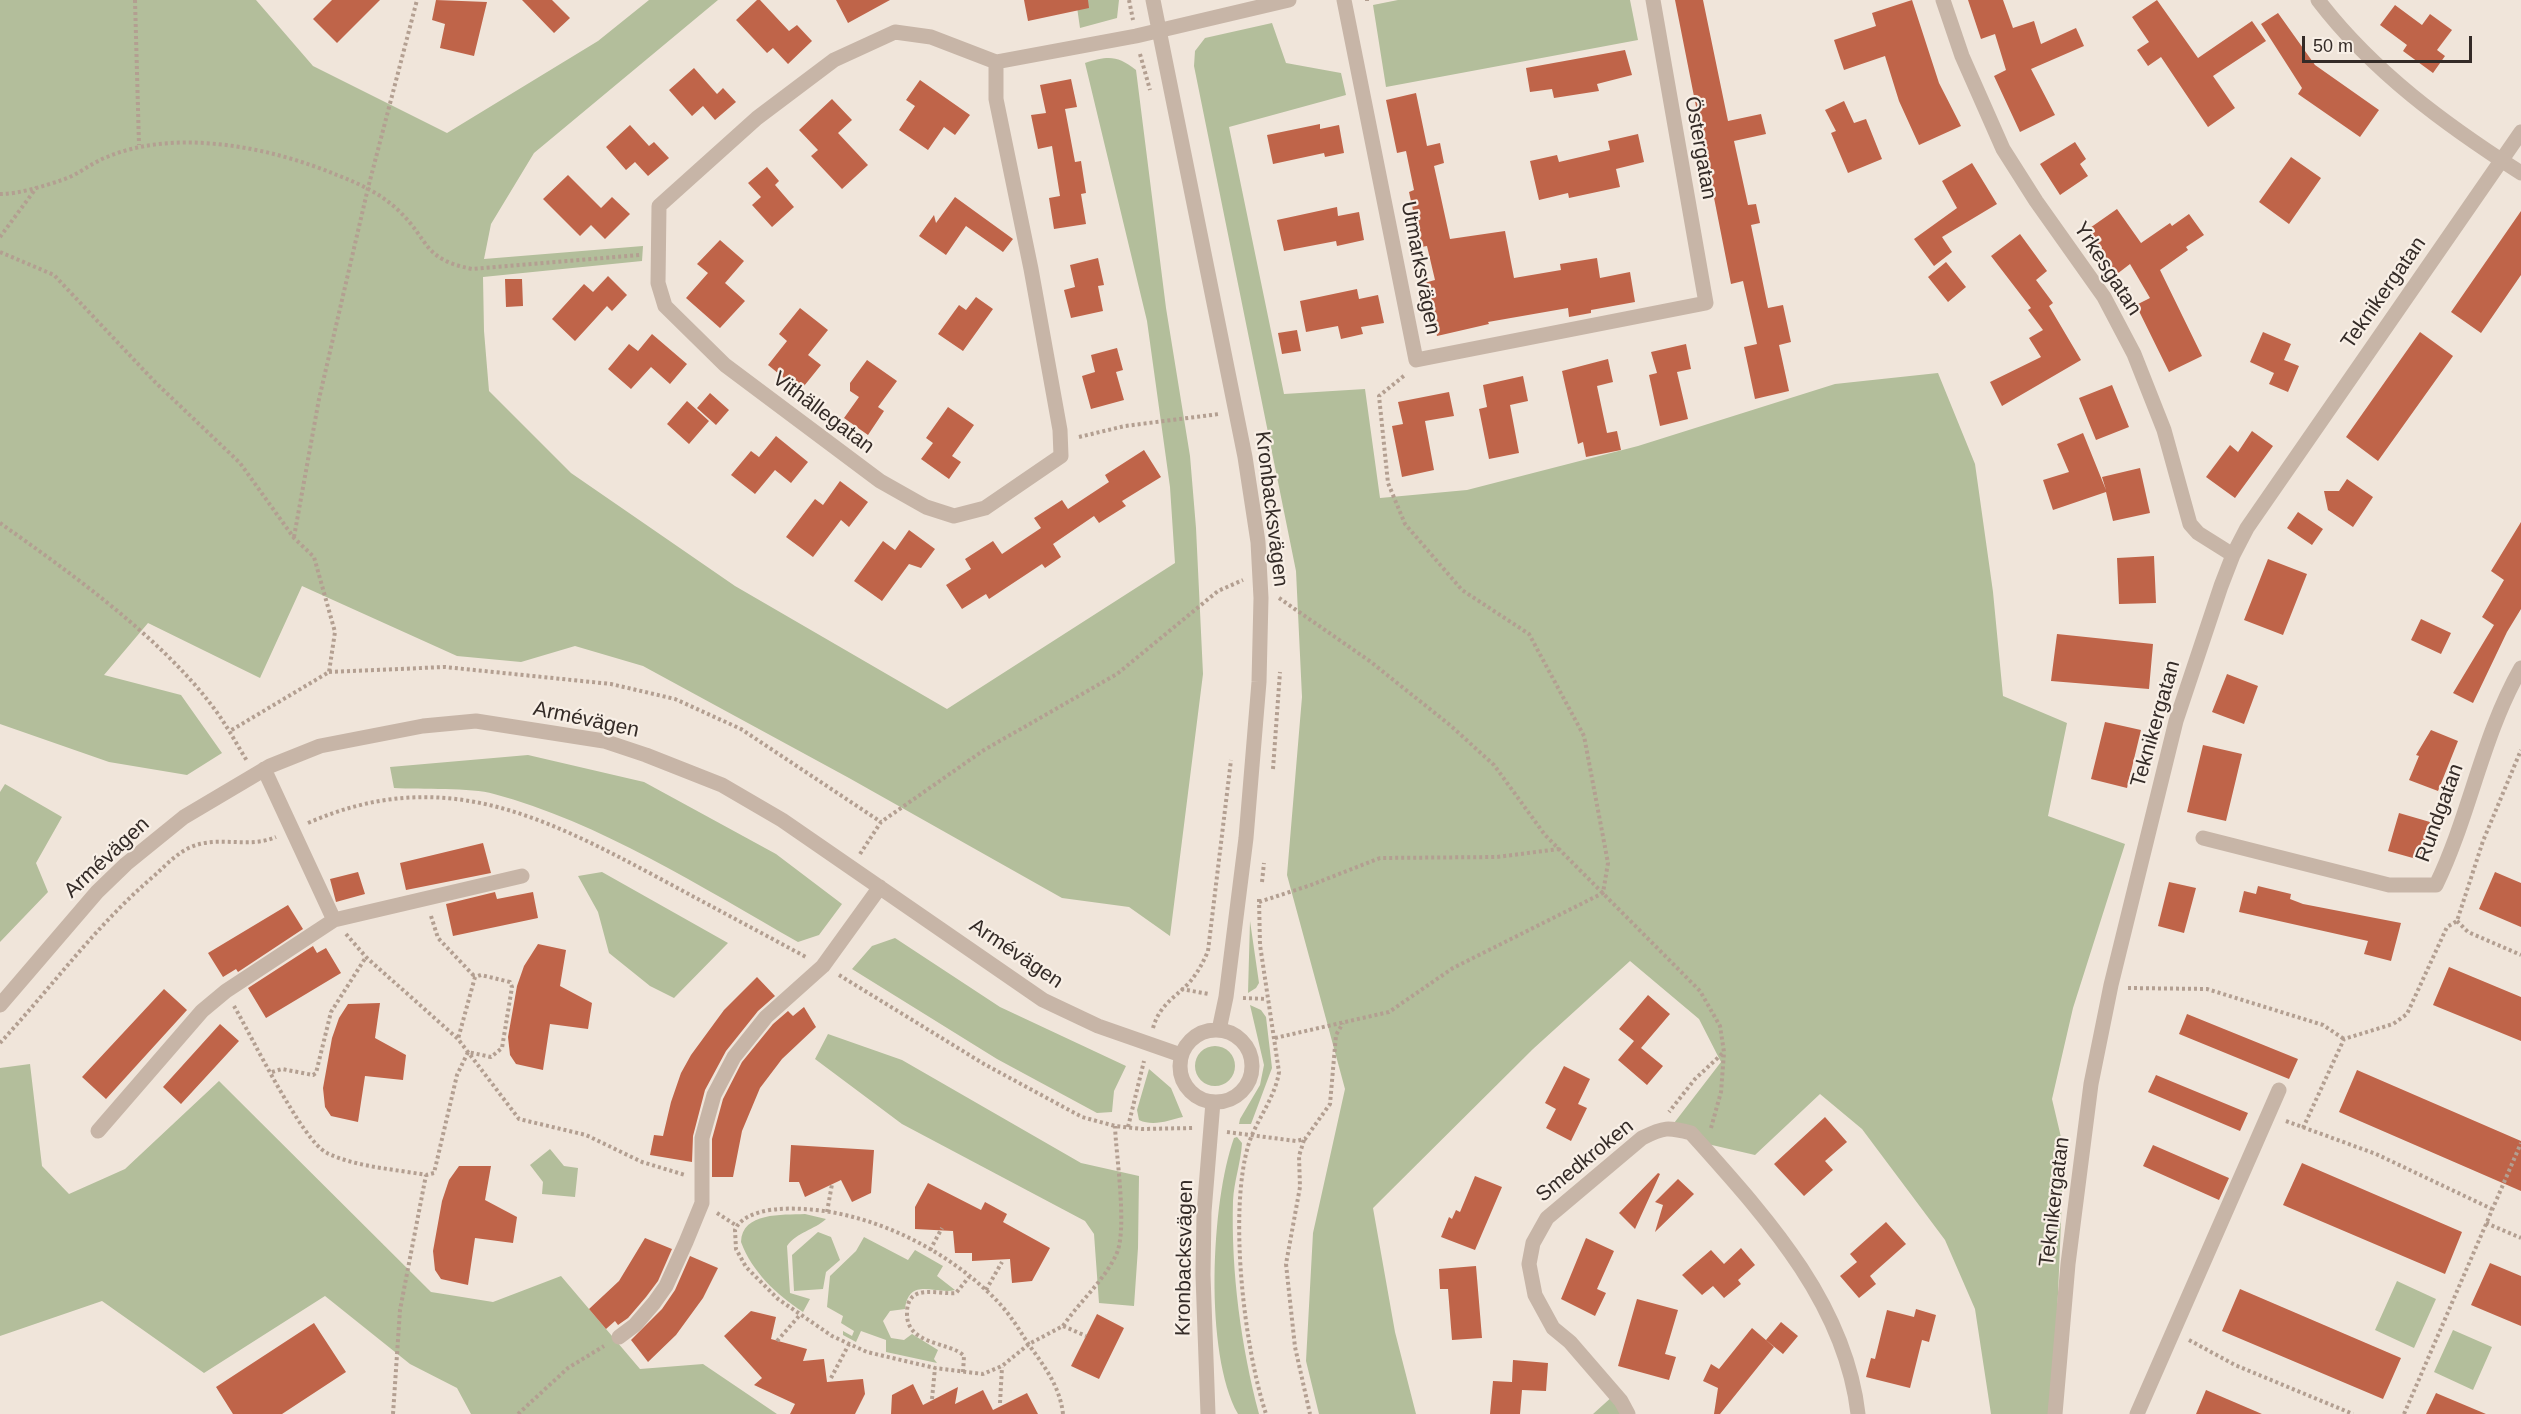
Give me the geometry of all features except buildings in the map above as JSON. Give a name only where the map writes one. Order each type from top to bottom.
[{"type":"street","name":"Kronbacksvägen","points":[[1153,0],[1252,494],[1260,584],[1255,740],[1226,998],[1219,1030]]},
{"type":"street","points":[[1061,442],[1031,269],[996,99],[996,62],[1136,36],[1289,0]]},
{"type":"street","name":"Utmarksvägen","points":[[1344,0],[1416,360],[1706,303]]},
{"type":"street","name":"Östergatan","points":[[1653,0],[1706,303]]},
{"type":"street","name":"Yrkesgatan","points":[[1943,0],[1962,56],[2003,149],[2036,201],[2098,287],[2134,354],[2164,430],[2190,524],[2198,533],[2233,555]]},
{"type":"street","points":[[2319,0],[2337,24],[2384,73],[2410,95],[2521,173]]},
{"type":"street","name":"Vithällegatan","points":[[996,62],[931,37],[896,32],[834,60],[757,118],[659,206],[658,283],[665,306],[725,365],[880,481],[926,507],[954,516],[985,508],[1056,461],[1061,456],[1061,442]]},
{"type":"street","name":"Teknikergatan","points":[[2055,1414],[2070,1245],[2091,1084],[2104,1018],[2176,721],[2233,555],[2247,528],[2521,132]]},
{"type":"street","name":"Rundgatan","points":[[2203,838],[2389,885],[2436,885],[2453,848],[2482,757],[2507,693],[2521,668]]},
{"type":"street","name":"Armévägen","points":[[0,1005],[69,922],[126,864],[184,817],[264,769],[320,746],[423,726],[476,721],[604,741],[722,785],[782,820],[1043,1000],[1098,1026],[1181,1055]]},
{"type":"street","points":[[264,769],[333,920]]},
{"type":"street","points":[[98,1131],[202,1011],[226,991],[333,920],[522,876]]},
{"type":"street","points":[[619,1336],[635,1325],[666,1286],[702,1203],[700,1177],[702,1138],[714,1095],[734,1057],[766,1017],[823,966],[880,887]]},
{"type":"street","points":[[1219,1030],[1230,1032],[1247,1047],[1252,1069],[1243,1090],[1224,1101],[1213,1102],[1193,1094],[1186,1086],[1180,1066],[1185,1046],[1200,1033],[1219,1030]]},
{"type":"street","points":[[2137,1414],[2279,1090]]},
{"type":"street","name":"Kronbacksvägen","points":[[1208,1414],[1203,1275],[1204,1212],[1213,1102]]},
{"type":"street","name":"Smedkroken","points":[[1628,1414],[1621,1401],[1547,1320],[1535,1295],[1529,1264],[1533,1243],[1547,1218],[1642,1138],[1660,1129],[1671,1128],[1691,1133],[1802,1267],[1837,1328],[1858,1414]]},
{"type":"path","points":[[135,0],[139,145]]},
{"type":"path","points":[[294,538],[318,399],[368,188],[417,0]]},
{"type":"path","points":[[1129,0],[1143,69],[1152,96]]},
{"type":"path","points":[[0,194],[63,180],[105,157],[139,145],[192,144],[248,147],[309,163],[368,188],[400,212],[431,251],[449,264],[472,269],[659,253]]},
{"type":"path","points":[[0,237],[38,186]]},
{"type":"path","points":[[0,252],[54,275],[155,382],[240,463],[294,538],[314,557],[335,632],[329,672]]},
{"type":"path","points":[[1416,360],[1405,376],[1379,396],[1388,483],[1405,524],[1462,590],[1529,634],[1584,736],[1608,863],[1603,893]]},
{"type":"path","points":[[1217,402],[1221,423]]},
{"type":"path","points":[[1061,442],[1125,426],[1219,414]]},
{"type":"path","points":[[0,523],[65,571],[158,648],[211,705],[230,731],[247,761],[264,769]]},
{"type":"path","points":[[1241,570],[1242,591]]},
{"type":"path","points":[[851,867],[881,822],[984,750],[1117,674],[1218,591],[1242,580],[1260,584],[1371,662],[1451,726],[1494,765],[1545,835],[1700,990],[1720,1026],[1724,1052],[1721,1092],[1704,1148]]},
{"type":"path","points":[[230,731],[329,672],[445,667],[611,684],[675,699],[741,729],[881,822]]},
{"type":"path","points":[[2303,1128],[2344,1040],[2393,1023],[2407,1014],[2447,927],[2457,921],[2483,841],[2521,750]]},
{"type":"path","points":[[1128,1127],[1158,1013],[1168,1000],[1194,977],[1208,951],[1232,755]]},
{"type":"path","points":[[0,1043],[99,928],[131,895],[184,850],[212,841],[257,843],[346,808],[398,799],[459,798],[496,805],[525,814],[608,852],[823,966],[984,1064],[1082,1117],[1115,1126],[1181,1126],[1296,1141],[1305,1139]]},
{"type":"path","points":[[1259,902],[1380,858],[1497,857],[1559,849]]},
{"type":"path","points":[[1275,1038],[1389,1012],[1453,968],[1603,893]]},
{"type":"path","points":[[427,898],[438,938],[475,977]]},
{"type":"path","points":[[333,920],[366,957],[458,1039],[519,1119],[586,1135],[642,1162],[700,1177]]},
{"type":"path","points":[[2457,921],[2468,932],[2521,955]]},
{"type":"path","points":[[272,1072],[282,1070],[313,1075],[316,1073],[331,1012],[366,957]]},
{"type":"path","points":[[468,1052],[491,1057],[502,1048],[512,987],[506,980],[481,975],[475,977]]},
{"type":"path","points":[[458,1039],[475,977]]},
{"type":"path","points":[[2125,988],[2207,989],[2323,1025],[2344,1040]]},
{"type":"path","points":[[226,991],[297,1119],[311,1139],[325,1152],[342,1159],[426,1175],[434,1173],[457,1075],[468,1052]]},
{"type":"path","points":[[1310,1414],[1295,1347],[1286,1264],[1300,1187],[1299,1156],[1305,1139],[1330,1104],[1336,1035],[1342,1023]]},
{"type":"path","points":[[1660,1129],[1670,1110],[1695,1079],[1724,1052]]},
{"type":"path","points":[[2268,1113],[2376,1154],[2492,1209]]},
{"type":"path","points":[[1063,1414],[1061,1401],[1050,1374],[1029,1344],[1002,1305],[969,1276],[930,1250],[901,1235],[827,1212],[796,1208],[773,1210],[744,1219],[735,1230],[736,1248],[746,1267],[799,1316],[867,1352],[935,1368],[983,1374],[1002,1366],[1029,1344],[1063,1326],[1075,1309],[1097,1286],[1118,1251],[1121,1217],[1115,1126]]},
{"type":"path","points":[[2403,1414],[2521,1143]]},
{"type":"path","points":[[393,1414],[400,1310],[426,1175]]},
{"type":"path","points":[[827,1212],[832,1184]]},
{"type":"path","points":[[2486,1223],[2521,1238]]},
{"type":"path","points":[[930,1250],[942,1228]]},
{"type":"path","points":[[986,1290],[1002,1262]]},
{"type":"path","points":[[963,1372],[964,1356],[962,1353],[940,1347],[919,1335],[909,1323],[906,1310],[911,1300],[924,1292],[956,1293],[969,1276]]},
{"type":"path","points":[[777,1341],[799,1316]]},
{"type":"path","points":[[1063,1326],[1086,1336]]},
{"type":"path","points":[[2172,1332],[2235,1365],[2353,1414]]},
{"type":"path","points":[[518,1414],[568,1368],[619,1336]]},
{"type":"path","points":[[831,1378],[849,1344]]},
{"type":"path","points":[[1000,1403],[1002,1366]]},
{"type":"path","points":[[932,1399],[935,1368]]},
{"type":"green space","points":[[0,0],[256,0],[313,66],[447,133],[598,41],[649,0],[718,0],[534,153],[491,224],[484,259],[643,246],[642,261],[483,277],[484,331],[489,391],[571,473],[735,586],[947,709],[1175,563],[1170,487],[1147,321],[1085,63],[1112,58],[1136,70],[1166,308],[1190,456],[1203,674],[1170,936],[1129,907],[1062,898],[849,778],[643,666],[575,646],[521,662],[457,656],[302,586],[260,678],[148,623],[104,675],[181,695],[222,753],[187,775],[109,762],[0,724]]},
{"type":"green space","points":[[1076,0],[1119,0],[1117,18],[1080,28]]},
{"type":"green space","points":[[1398,0],[1630,0],[1638,40],[1386,87],[1373,5]]},
{"type":"green space","points":[[1272,23],[1286,63],[1341,73],[1346,95],[1229,127],[1284,394],[1365,389],[1380,498],[1467,490],[1638,446],[1835,384],[1938,373],[1975,464],[1993,592],[2003,696],[2067,723],[2048,816],[2125,844],[2073,1008],[2052,1099],[2064,1150],[2053,1414],[1991,1414],[1975,1309],[1945,1240],[1862,1129],[1820,1094],[1755,1155],[1699,1142],[1671,1127],[1721,1062],[1699,1019],[1630,961],[1533,1049],[1373,1208],[1395,1332],[1416,1414],[1319,1414],[1306,1361],[1313,1233],[1345,1089],[1287,875],[1302,697],[1296,571],[1194,66],[1195,51],[1205,38]]},
{"type":"green space","points":[[528,755],[644,782],[776,854],[842,904],[819,935],[798,942],[650,858],[572,821],[533,806],[484,792],[394,788],[390,767]]},
{"type":"green space","points":[[5,784],[62,817],[36,863],[48,892],[0,942],[0,792]]},
{"type":"green space","points":[[602,872],[728,943],[674,998],[650,986],[609,953],[598,912],[578,876]]},
{"type":"green space","points":[[1250,921],[1259,983],[1248,993]]},
{"type":"green space","points":[[895,938],[1000,1007],[1126,1066],[1114,1091],[1112,1112],[1097,1113],[997,1059],[852,969],[872,946]]},
{"type":"green space","points":[[1250,1005],[1261,1010],[1266,1017],[1272,1068],[1251,1124],[1239,1124],[1260,1085],[1264,1065]]},
{"type":"green space","points":[[828,1034],[902,1060],[1081,1163],[1139,1176],[1134,1306],[1099,1303],[1094,1234],[1085,1221],[902,1124],[815,1059]]},
{"type":"green space","points":[[1215,1046],[1223,1047],[1229,1052],[1234,1058],[1234,1074],[1229,1080],[1223,1085],[1215,1086],[1207,1085],[1201,1080],[1196,1074],[1195,1066],[1196,1058],[1201,1052],[1207,1047]]},
{"type":"green space","points":[[30,1064],[42,1166],[69,1194],[125,1169],[219,1081],[431,1292],[493,1302],[561,1276],[640,1369],[703,1364],[777,1414],[471,1414],[457,1388],[410,1364],[325,1296],[204,1373],[102,1301],[0,1336],[0,1068]]},
{"type":"green space","points":[[1149,1069],[1171,1088],[1183,1117],[1156,1123],[1139,1120],[1137,1110]]},
{"type":"green space","points":[[1237,1137],[1242,1143],[1233,1201],[1238,1309],[1259,1414],[1238,1414],[1227,1387],[1216,1317],[1216,1237],[1220,1200],[1226,1166],[1234,1138]]},
{"type":"green space","points":[[550,1149],[564,1166],[578,1168],[575,1197],[542,1194],[543,1182],[530,1165]]},
{"type":"green space","points":[[805,1214],[826,1219],[796,1237],[787,1246],[790,1293],[810,1299],[803,1312],[766,1282],[752,1263],[741,1242],[743,1232],[756,1220],[775,1215]]},
{"type":"green space","points":[[818,1232],[831,1237],[840,1260],[826,1272],[823,1289],[794,1291],[792,1255]]},
{"type":"green space","points":[[864,1237],[908,1260],[915,1250],[943,1266],[937,1276],[955,1290],[918,1290],[912,1293],[905,1309],[890,1311],[883,1321],[891,1338],[904,1340],[912,1334],[938,1350],[934,1359],[937,1363],[886,1352],[886,1340],[861,1331],[856,1342],[843,1335],[843,1331],[852,1336],[854,1331],[841,1323],[843,1316],[827,1307],[830,1276],[856,1251]]},
{"type":"green space","points":[[2397,1281],[2436,1299],[2414,1348],[2375,1330]]},
{"type":"green space","points":[[2453,1330],[2492,1347],[2473,1390],[2434,1372]]},
{"type":"green space","points":[[1614,1395],[1625,1414],[1593,1414]]}]
